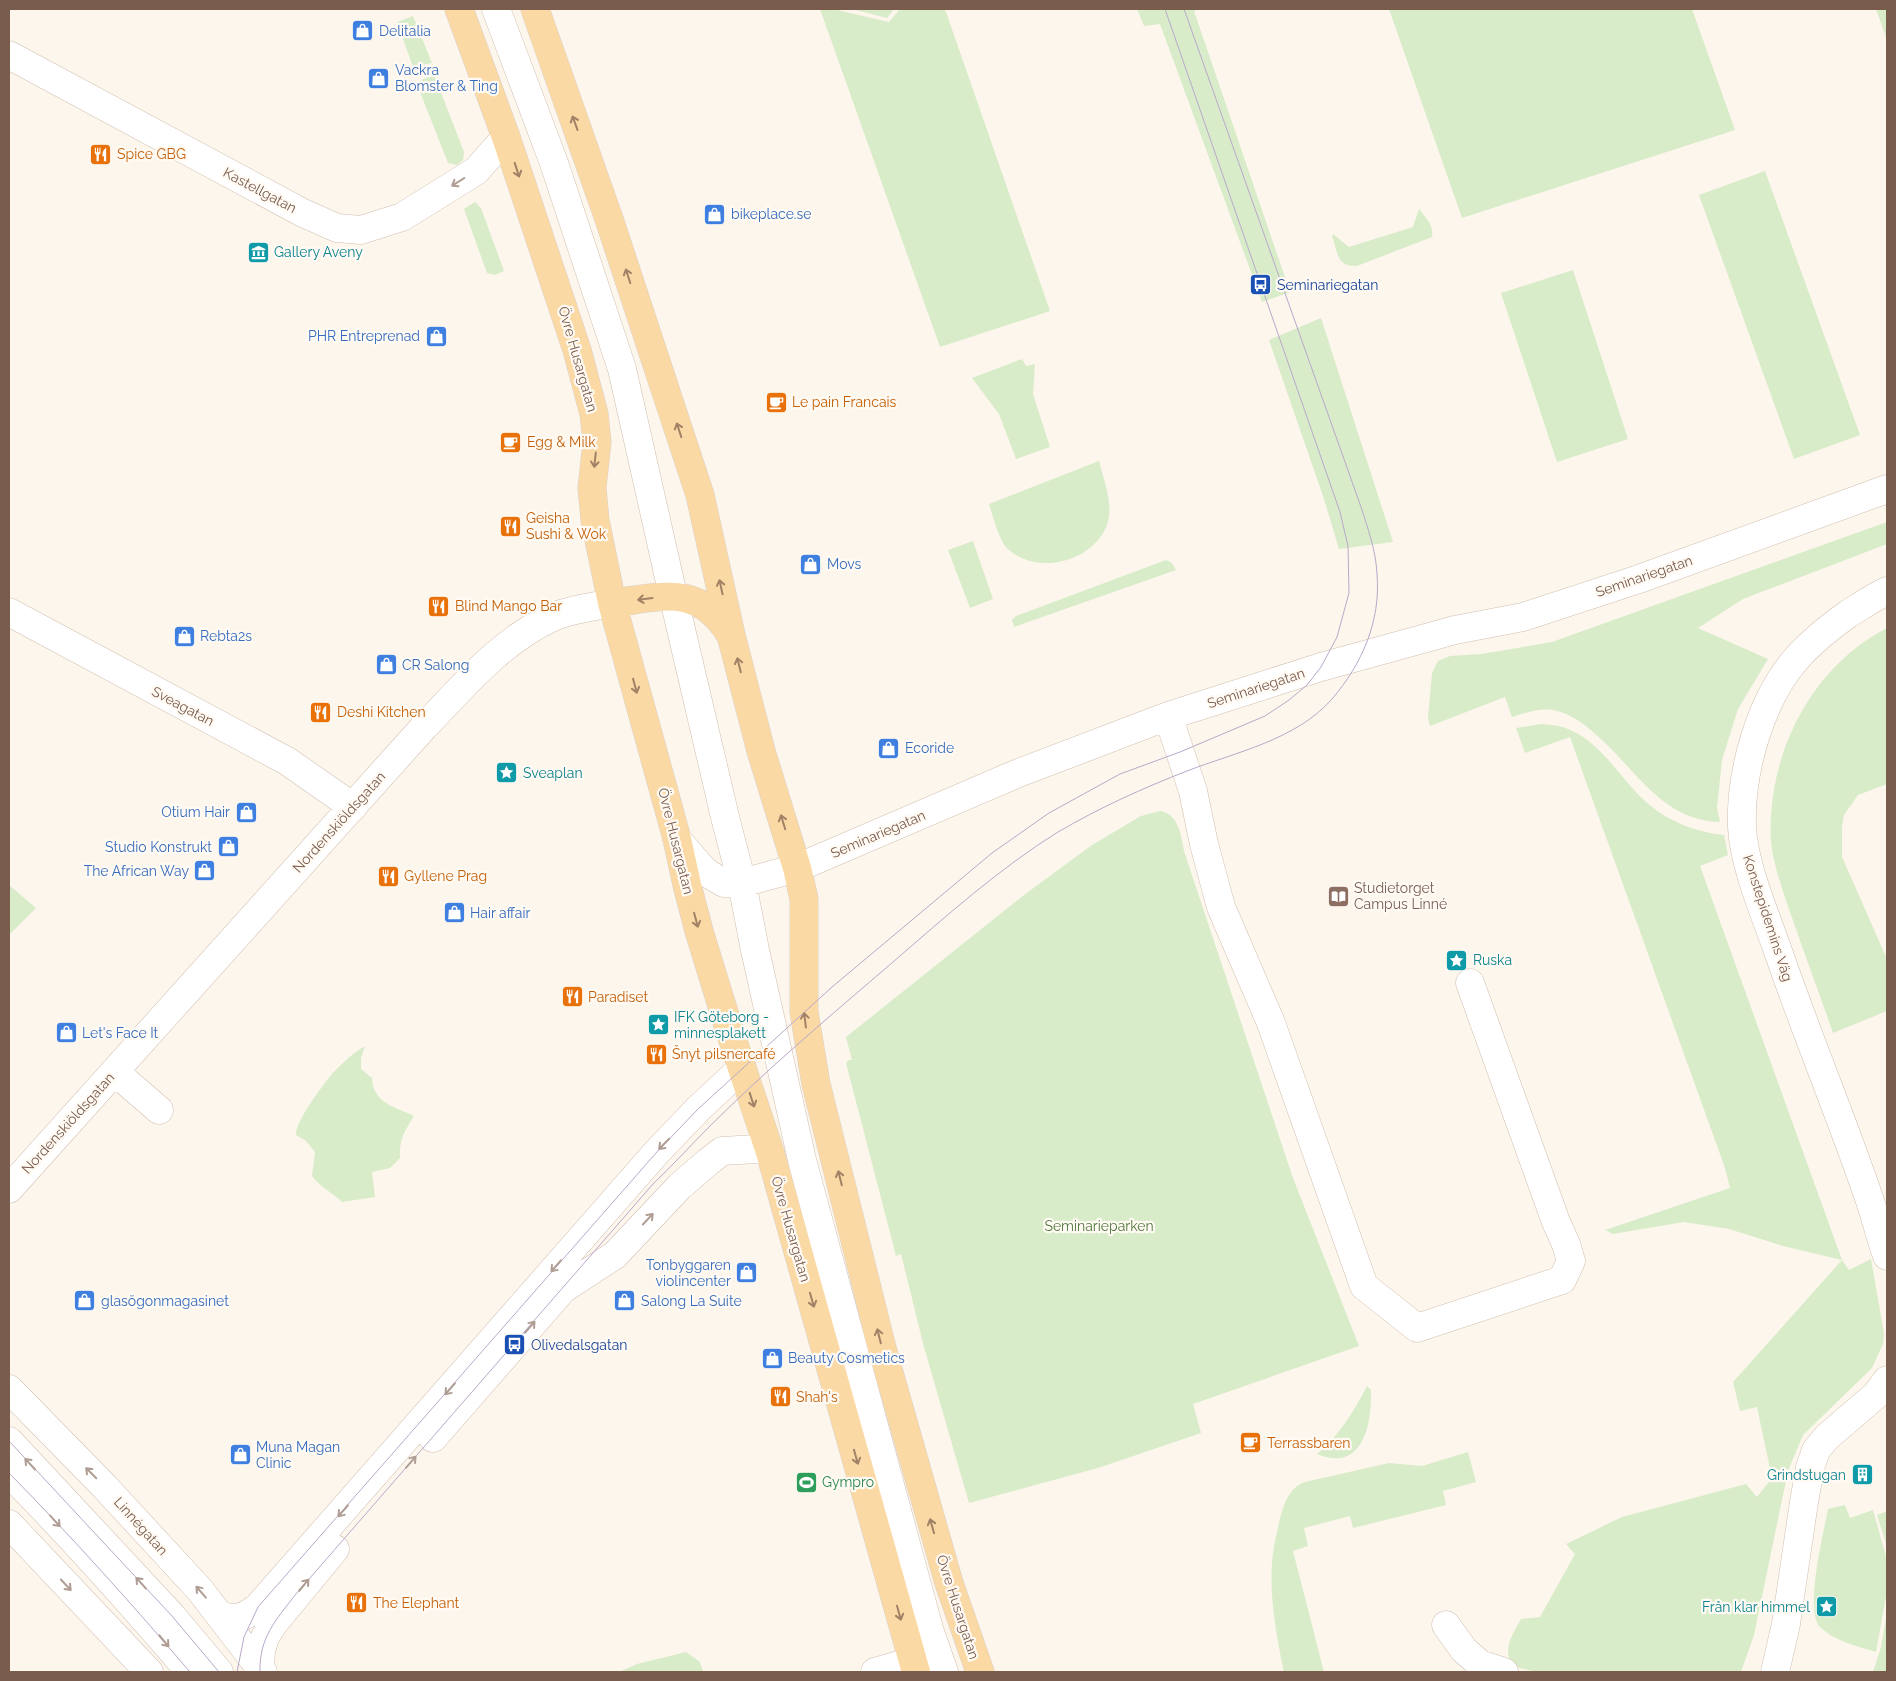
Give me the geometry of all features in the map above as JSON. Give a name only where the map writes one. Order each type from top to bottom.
[{"type":"main road","name":"Övre Husargatan","points":[[459,9],[506,137],[577,350],[594,414],[597,442],[592,488],[595,520],[612,603],[677,839],[701,938],[770,1152],[914,1666]]},
{"type":"main road","name":"Övre Husargatan","points":[[534,9],[609,219],[700,495],[731,635],[761,751],[797,868],[804,899],[804,1012],[816,1084],[882,1348],[949,1583],[980,1672]]},
{"type":"main road","name":"Nordenskiöldsgatan","points":[[612,603],[673,595],[689,598],[707,607],[724,623],[731,635]]},
{"type":"street","points":[[496,9],[554,163],[622,369],[724,817],[742,884],[802,1160],[929,1629],[944,1672]]},
{"type":"street","name":"Kastellgatan","points":[[9,55],[303,213],[337,228],[361,230],[402,217],[476,171],[506,137]]},
{"type":"street","name":"Seminariegatan","points":[[677,839],[707,872],[724,883],[742,884],[797,868],[1016,774],[1168,716],[1321,667],[1455,630],[1523,617],[1639,579],[1887,489]]},
{"type":"street","name":"Konstepidemins Väg","points":[[1887,591],[1858,608],[1821,635],[1796,659],[1779,683],[1765,712],[1750,757],[1743,803],[1742,829],[1748,861],[1789,983],[1868,1196],[1887,1256]]},
{"type":"street","name":"Nordenskiöldsgatan","points":[[9,1189],[423,728],[490,659],[514,639],[555,616],[612,603]]},
{"type":"street","name":"Sveagatan","points":[[9,612],[287,762],[353,807]]},
{"type":"street","points":[[1168,716],[1193,791],[1204,844],[1221,907],[1271,1023],[1364,1286],[1417,1328],[1562,1280],[1571,1262],[1470,983]]},
{"type":"street","points":[[220,1615],[230,1618],[242,1618],[258,1607],[649,1160],[698,1109],[742,1068]]},
{"type":"street","points":[[115,1072],[159,1110]]},
{"type":"street","points":[[262,1670],[261,1651],[265,1638],[296,1594],[563,1289],[615,1255],[680,1186],[722,1152],[757,1149],[770,1152]]},
{"type":"street","points":[[1775,1672],[1786,1624],[1810,1468],[1816,1450],[1827,1437],[1876,1394],[1887,1380]]},
{"type":"street","name":"Linnégatan","points":[[9,1389],[104,1486],[193,1583],[262,1670]]},
{"type":"street","points":[[9,1441],[166,1610],[219,1672]]},
{"type":"street","points":[[9,1473],[42,1506],[190,1672]]},
{"type":"street","points":[[9,1524],[149,1672]]},
{"type":"street","points":[[1446,1625],[1464,1650],[1480,1664],[1504,1672]]},
{"type":"street","points":[[875,1672],[914,1666]]},
{"type":"green space","points":[[820,9],[833,9],[889,22],[900,9],[945,9],[1050,311],[940,347]]},
{"type":"green space","points":[[852,9],[894,9],[887,18]]},
{"type":"green space","points":[[1137,9],[1199,9],[1194,11],[1290,292],[1262,302],[1160,24],[1144,26]]},
{"type":"green space","points":[[1389,9],[1692,9],[1735,130],[1462,218]]},
{"type":"green space","points":[[1876,9],[1887,9],[1887,40]]},
{"type":"green space","points":[[413,16],[432,63],[413,67],[397,22]]},
{"type":"green space","points":[[435,77],[464,152],[463,160],[457,165],[448,163],[420,92],[419,84],[421,80]]},
{"type":"green space","points":[[1765,171],[1860,435],[1794,459],[1699,195]]},
{"type":"green space","points":[[475,202],[481,208],[504,271],[495,275],[487,273],[464,209]]},
{"type":"green space","points":[[1419,209],[1431,225],[1432,237],[1357,266],[1350,266],[1341,261],[1332,236],[1333,234],[1349,247],[1413,227]]},
{"type":"green space","points":[[1573,270],[1628,439],[1557,462],[1501,293]]},
{"type":"green space","points":[[1321,318],[1393,542],[1339,549],[1324,499],[1269,340]]},
{"type":"green space","points":[[1022,359],[1026,366],[1035,364],[1033,394],[1050,447],[1016,459],[999,414],[972,378]]},
{"type":"green space","points":[[1099,461],[1108,493],[1109,517],[1100,538],[1090,548],[1077,556],[1063,561],[1048,563],[1034,562],[1020,557],[1008,549],[999,534],[989,504]]},
{"type":"green space","points":[[1887,522],[1887,544],[1743,599],[1698,628],[1768,659],[1738,709],[1722,760],[1717,808],[1720,822],[1699,819],[1681,812],[1665,802],[1650,790],[1589,728],[1575,718],[1559,711],[1538,710],[1512,717],[1505,697],[1430,726],[1428,718],[1432,673],[1438,661],[1450,656],[1481,654],[1552,642]]},
{"type":"green space","points":[[973,541],[993,599],[970,608],[948,550]]},
{"type":"green space","points":[[1166,560],[1172,563],[1176,570],[1014,627],[1012,620],[1016,616]]},
{"type":"green space","points":[[1887,628],[1887,784],[1858,795],[1844,815],[1842,857],[1887,959],[1887,1011],[1833,1033],[1782,890],[1772,850],[1771,820],[1774,789],[1788,740],[1812,695],[1827,675],[1845,657],[1865,641]]},
{"type":"green space","points":[[1542,724],[1565,728],[1590,742],[1644,800],[1661,813],[1691,828],[1724,835],[1728,855],[1700,866],[1842,1260],[1783,1246],[1729,1229],[1684,1222],[1613,1234],[1605,1230],[1730,1188],[1725,1168],[1570,737],[1525,753],[1516,728]]},
{"type":"green space","name":"Seminarieparken","points":[[1160,811],[1171,816],[1178,826],[1184,851],[1293,1178],[1359,1346],[1193,1404],[1201,1433],[1098,1468],[969,1503],[924,1347],[901,1254],[896,1256],[846,1063],[852,1060],[846,1037],[1024,895],[1092,845],[1141,816]]},
{"type":"green space","points":[[9,885],[36,908],[9,935]]},
{"type":"green space","points":[[365,1046],[361,1058],[361,1069],[372,1078],[376,1093],[386,1103],[414,1116],[403,1136],[400,1146],[400,1158],[390,1168],[372,1172],[375,1197],[342,1202],[312,1176],[315,1152],[306,1141],[296,1135],[305,1113],[328,1079],[348,1058]]},
{"type":"green space","points":[[1871,1259],[1884,1333],[1883,1344],[1872,1368],[1803,1435],[1788,1471],[1754,1635],[1741,1672],[1537,1672],[1514,1665],[1508,1654],[1512,1636],[1521,1619],[1540,1617],[1575,1554],[1566,1544],[1622,1517],[1746,1484],[1757,1497],[1772,1478],[1757,1407],[1740,1411],[1733,1382],[1842,1260],[1849,1270]]},
{"type":"green space","points":[[1367,1386],[1371,1390],[1371,1403],[1362,1442],[1355,1451],[1345,1457],[1333,1458],[1317,1454],[1332,1440],[1345,1423]]},
{"type":"green space","points":[[1468,1452],[1476,1482],[1443,1491],[1446,1505],[1353,1528],[1350,1516],[1304,1528],[1308,1546],[1293,1551],[1324,1672],[1284,1672],[1278,1643],[1271,1582],[1274,1546],[1281,1517],[1290,1493],[1305,1482],[1389,1463],[1422,1466]]},
{"type":"green space","points":[[1845,1505],[1850,1518],[1873,1510],[1887,1560],[1887,1591],[1876,1652],[1832,1636],[1820,1627],[1816,1618],[1814,1588],[1828,1509]]},
{"type":"green space","points":[[1887,1511],[1887,1547],[1877,1515]]},
{"type":"green space","points":[[1887,1612],[1887,1672],[1873,1672],[1881,1647]]},
{"type":"green space","points":[[686,1652],[700,1662],[703,1672],[619,1672],[637,1664]]},
{"type":"tram line","points":[[237,1672],[244,1637],[258,1607],[656,1153],[698,1109],[832,987],[992,853],[1049,813],[1120,774],[1180,752],[1265,716],[1307,685],[1321,667],[1337,637],[1349,593],[1348,546],[1340,512],[1165,9]]},
{"type":"tram line","points":[[260,1672],[262,1649],[270,1630],[296,1594],[653,1184],[753,1085],[953,911],[1036,846],[1074,823],[1138,791],[1283,735],[1317,713],[1343,686],[1352,671],[1367,641],[1376,608],[1377,574],[1371,540],[1361,507],[1184,9]]},
{"type":"tram line","points":[[9,1441],[172,1616],[219,1672]]},
{"type":"tram line","points":[[9,1473],[101,1571],[190,1672]]},
{"type":"place","name":"Delitalia","points":[[363,31]]},
{"type":"place","name":"Vackra Blomster & Ting","points":[[379,78]]},
{"type":"place","name":"Spice GBG","points":[[101,154]]},
{"type":"place","name":"bikeplace.se","points":[[715,214]]},
{"type":"place","name":"Gallery Aveny","points":[[258,252]]},
{"type":"place","name":"Seminariegatan","points":[[1261,285]]},
{"type":"place","name":"PHR Entreprenad","points":[[436,336]]},
{"type":"place","name":"Le pain Francais","points":[[776,402]]},
{"type":"place","name":"Egg & Milk","points":[[511,442]]},
{"type":"place","name":"Geisha Sushi & Wok","points":[[510,526]]},
{"type":"place","name":"Movs","points":[[811,564]]},
{"type":"place","name":"Blind Mango Bar","points":[[439,606]]},
{"type":"place","name":"Rebta2s","points":[[184,636]]},
{"type":"place","name":"CR Salong","points":[[386,665]]},
{"type":"place","name":"Deshi Kitchen","points":[[321,712]]},
{"type":"place","name":"Ecoride","points":[[889,748]]},
{"type":"place","name":"Sveaplan","points":[[507,773]]},
{"type":"place","name":"Otium Hair","points":[[246,812]]},
{"type":"place","name":"Studio Konstrukt","points":[[228,847]]},
{"type":"place","name":"The African Way","points":[[205,871]]},
{"type":"place","name":"Gyllene Prag","points":[[388,876]]},
{"type":"place","name":"Studietorget Campus Linné","points":[[1338,896]]},
{"type":"place","name":"Hair affair","points":[[454,913]]},
{"type":"place","name":"Ruska","points":[[1457,960]]},
{"type":"place","name":"Paradiset","points":[[572,997]]},
{"type":"place","name":"IFK Göteborg - minnesplakett","points":[[658,1025]]},
{"type":"place","name":"Let's Face It","points":[[66,1033]]},
{"type":"place","name":"Šnyt pilsnercafé","points":[[656,1054]]},
{"type":"place","name":"Tonbyggaren violincenter","points":[[747,1273]]},
{"type":"place","name":"glasögonmagasinet","points":[[85,1301]]},
{"type":"place","name":"Salong La Suite","points":[[625,1301]]},
{"type":"place","name":"Olivedalsgatan","points":[[515,1345]]},
{"type":"place","name":"Beauty Cosmetics","points":[[772,1358]]},
{"type":"place","name":"Shah's","points":[[780,1397]]},
{"type":"place","name":"Terrassbaren","points":[[1251,1443]]},
{"type":"place","name":"Muna Magan Clinic","points":[[240,1455]]},
{"type":"place","name":"Grindstugan","points":[[1862,1475]]},
{"type":"place","name":"Gympro","points":[[806,1482]]},
{"type":"place","name":"The Elephant","points":[[357,1603]]},
{"type":"place","name":"Från klar himmel","points":[[1826,1607]]}]
